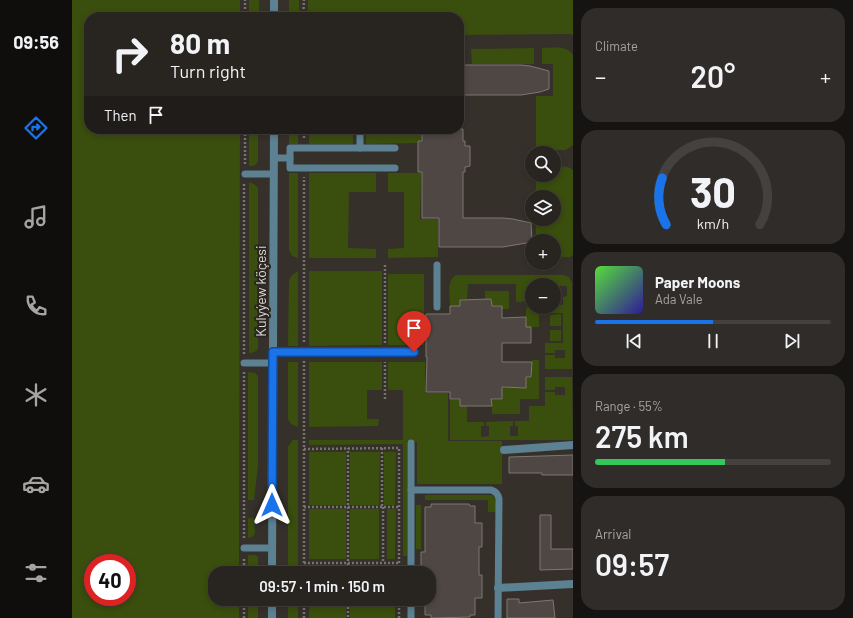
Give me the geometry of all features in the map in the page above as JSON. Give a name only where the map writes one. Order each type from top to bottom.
[{"type":"street","points":[[274,0],[274,12]]},
{"type":"street","name":"Kulyýew köçesi","points":[[272,566],[274,134]]},
{"type":"street","points":[[504,450],[573,445]]},
{"type":"street","points":[[498,588],[573,584]]},
{"type":"street","points":[[272,606],[272,618]]},
{"type":"lane","points":[[360,134],[360,148]]},
{"type":"lane","points":[[395,148],[290,148],[290,168],[395,168]]},
{"type":"lane","points":[[274,158],[290,158]]},
{"type":"lane","points":[[244,174],[274,174]]},
{"type":"lane","points":[[437,265],[437,307]]},
{"type":"lane","points":[[273,352],[414,352]]},
{"type":"lane","points":[[244,363],[273,362]]},
{"type":"lane","points":[[411,443],[411,566]]},
{"type":"lane","points":[[411,490],[491,490],[497,493],[499,499],[498,618]]},
{"type":"lane","points":[[244,548],[272,548]]},
{"type":"lane","points":[[410,618],[411,606]]},
{"type":"path","points":[[245,0],[245,12]]},
{"type":"path","points":[[304,0],[304,12]]},
{"type":"path","points":[[244,566],[245,134]]},
{"type":"path","points":[[304,134],[304,144]]},
{"type":"path","points":[[304,173],[304,346]]},
{"type":"path","points":[[385,265],[385,345]]},
{"type":"path","points":[[304,362],[304,449],[304,563],[399,563],[399,448],[304,449]]},
{"type":"path","points":[[385,362],[385,399]]},
{"type":"path","points":[[348,448],[348,563]]},
{"type":"path","points":[[382,448],[383,563]]},
{"type":"path","points":[[304,507],[399,507]]},
{"type":"path","points":[[244,606],[244,618]]},
{"type":"path","points":[[304,606],[304,618]]},
{"type":"path","points":[[348,606],[348,618]]},
{"type":"path","points":[[399,606],[399,618]]},
{"type":"green space","points":[[72,0],[240,0],[240,12],[84,12],[84,134],[240,134],[239,566],[208,566],[208,606],[239,606],[239,618],[72,618]]},
{"type":"green space","points":[[249,0],[259,0],[259,12],[249,12]]},
{"type":"green space","points":[[289,0],[299,0],[299,12],[289,12]]},
{"type":"green space","points":[[308,0],[573,0],[573,35],[464,35],[464,12],[308,12]]},
{"type":"green space","points":[[534,48],[534,64],[472,64],[471,49]]},
{"type":"green space","points":[[542,48],[563,48],[573,55],[573,145],[565,150],[561,150],[561,146],[536,146],[536,96],[553,96],[553,64],[542,64]]},
{"type":"green space","points":[[249,134],[258,134],[258,161],[255,165],[249,166]]},
{"type":"green space","points":[[289,134],[298,134],[298,144],[289,144]]},
{"type":"green space","points":[[309,134],[353,134],[353,144],[309,144]]},
{"type":"green space","points":[[366,134],[421,134],[421,140],[417,140],[417,143],[366,144]]},
{"type":"green space","points":[[561,167],[571,168],[573,170],[573,255],[570,257],[561,257],[561,234],[536,234],[536,226],[561,226],[561,190],[536,190],[536,182],[561,182]]},
{"type":"green space","points":[[289,173],[298,173],[298,258],[292,256],[289,250]]},
{"type":"green space","points":[[309,173],[376,173],[376,192],[349,192],[348,248],[376,249],[376,258],[309,258]]},
{"type":"green space","points":[[388,173],[421,173],[420,219],[438,219],[438,257],[388,258],[388,249],[404,248],[404,192],[388,192]]},
{"type":"green space","points":[[249,182],[258,188],[258,349],[249,353]]},
{"type":"green space","points":[[298,271],[298,346],[288,346],[289,281],[291,276]]},
{"type":"green space","points":[[309,271],[382,271],[382,345],[309,346]]},
{"type":"green space","points":[[388,274],[424,274],[424,345],[388,345]]},
{"type":"green space","points":[[456,275],[563,275],[569,277],[572,283],[572,369],[545,369],[545,355],[555,355],[555,358],[565,358],[565,350],[555,350],[555,353],[545,353],[545,343],[563,343],[563,313],[561,313],[561,305],[563,305],[563,297],[567,296],[567,286],[561,286],[561,278],[525,278],[525,301],[516,302],[516,284],[468,284],[467,299],[460,299],[460,306],[450,306],[449,293],[450,284],[453,277]]},
{"type":"green space","points":[[485,291],[509,291],[509,309],[502,309],[502,305],[492,305],[492,299],[485,299]]},
{"type":"green space","points":[[526,314],[539,314],[539,327],[526,327]]},
{"type":"green space","points":[[561,314],[561,326],[550,326],[550,315]]},
{"type":"green space","points":[[550,330],[561,330],[561,341],[550,341]]},
{"type":"green space","points":[[532,360],[539,360],[539,399],[520,399],[520,414],[492,414],[492,400],[502,400],[502,388],[526,388],[526,378],[532,377]]},
{"type":"green space","points":[[288,362],[298,362],[298,427],[291,424],[288,419]]},
{"type":"green space","points":[[309,362],[382,362],[382,390],[367,390],[367,419],[379,419],[378,426],[309,427]]},
{"type":"green space","points":[[388,362],[425,362],[425,393],[448,393],[448,441],[502,441],[502,484],[417,484],[417,442],[407,441],[407,556],[403,556],[403,444],[309,445],[309,440],[403,440],[403,390],[388,390]]},
{"type":"green space","points":[[248,372],[255,373],[258,376],[258,465],[254,500],[248,500]]},
{"type":"green space","points":[[545,377],[572,377],[573,440],[450,440],[450,400],[460,400],[460,406],[467,406],[467,422],[484,422],[484,426],[481,426],[481,437],[489,436],[489,426],[486,426],[486,422],[513,421],[513,426],[510,426],[510,436],[518,436],[518,426],[515,426],[515,421],[529,421],[529,406],[545,406],[545,392],[555,392],[555,395],[565,395],[565,387],[555,387],[555,390],[545,390]]},
{"type":"green space","points":[[293,440],[298,440],[298,566],[288,566],[288,447]]},
{"type":"green space","points":[[309,452],[346,452],[346,505],[309,505]]},
{"type":"green space","points":[[350,452],[380,452],[379,505],[350,505]]},
{"type":"green space","points":[[384,452],[396,452],[395,505],[384,505]]},
{"type":"green space","points":[[425,495],[492,495],[496,505],[496,512],[488,512],[488,500],[425,500]]},
{"type":"green space","points":[[416,505],[421,505],[421,549],[416,549]]},
{"type":"green space","points":[[309,509],[346,509],[346,559],[309,559]]},
{"type":"green space","points":[[350,509],[379,509],[379,559],[350,559]]},
{"type":"green space","points":[[387,509],[396,509],[395,559],[387,559]]},
{"type":"green space","points":[[248,518],[254,518],[255,533],[250,538],[248,538]]},
{"type":"green space","points":[[248,555],[255,555],[258,557],[258,566],[248,566]]},
{"type":"green space","points":[[248,606],[258,606],[258,618],[248,618]]},
{"type":"green space","points":[[288,606],[298,606],[298,618],[288,618]]},
{"type":"green space","points":[[309,606],[346,606],[346,618],[309,618]]},
{"type":"green space","points":[[350,606],[395,606],[395,618],[350,618]]},
{"type":"building","points":[[464,65],[521,65],[549,71],[549,89],[521,95],[464,95]]},
{"type":"building","points":[[422,134],[463,134],[465,146],[470,146],[470,166],[465,167],[465,172],[463,172],[463,218],[503,218],[525,222],[525,226],[531,226],[532,234],[525,234],[525,243],[503,247],[439,247],[439,218],[422,218],[422,172],[418,172],[418,141],[422,141]]},
{"type":"building","points":[[491,299],[492,306],[502,306],[502,318],[526,317],[526,327],[531,327],[531,343],[502,343],[502,362],[532,362],[531,377],[526,377],[526,388],[502,387],[502,399],[491,399],[492,406],[460,406],[460,399],[450,399],[450,392],[426,392],[426,314],[450,314],[450,306],[460,306],[460,300]]},
{"type":"building","points":[[573,455],[573,475],[509,473],[509,457]]},
{"type":"building","points":[[431,504],[469,504],[470,506],[475,506],[475,523],[482,523],[482,547],[479,547],[479,575],[482,575],[482,598],[475,598],[475,615],[470,615],[470,617],[431,618],[431,615],[425,615],[425,606],[436,606],[436,566],[421,566],[421,552],[425,552],[425,507],[431,507]]},
{"type":"building","points":[[540,515],[551,515],[551,549],[573,549],[573,569],[540,570]]},
{"type":"building","points":[[507,599],[519,599],[519,603],[553,600],[555,618],[507,618]]},
{"type":"route","points":[[272,505],[273,352],[414,352]]}]
